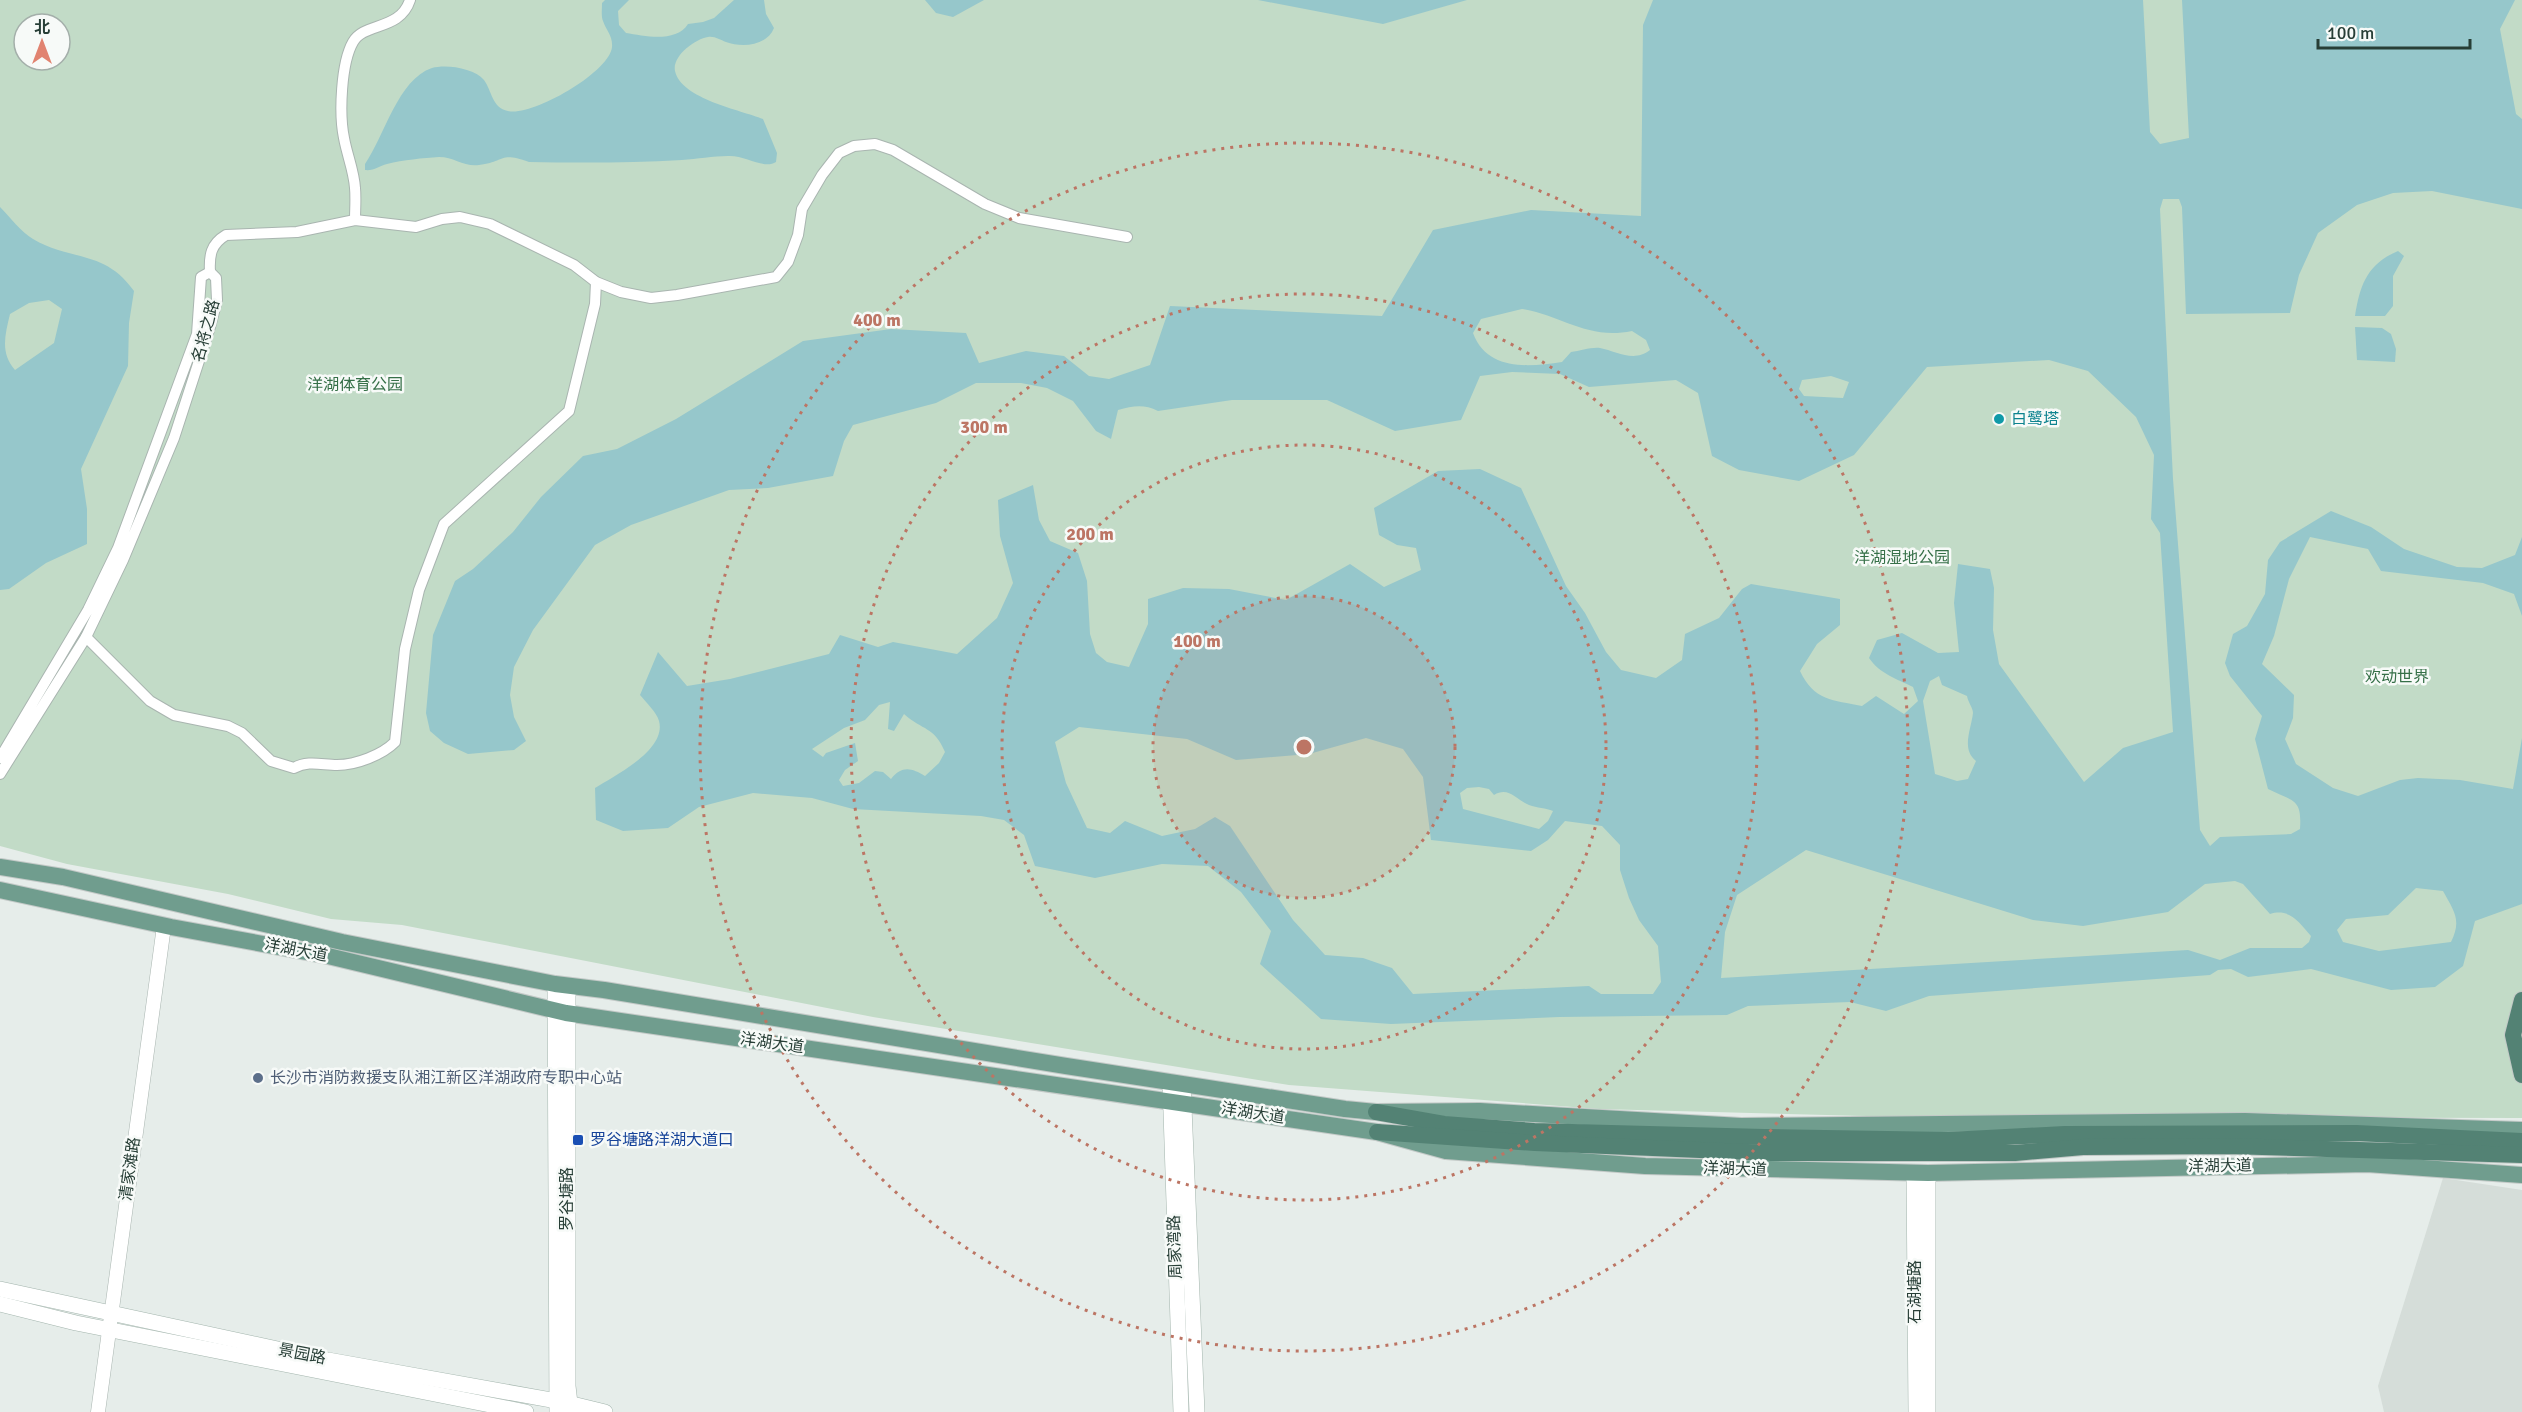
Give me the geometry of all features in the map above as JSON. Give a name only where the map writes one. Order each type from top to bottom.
[{"type":"highway","points":[[2522,1000],[2513,1035],[2522,1075]]},
{"type":"highway","points":[[1376,1112],[1534,1137],[1771,1153],[2015,1153],[2083,1147],[2228,1146],[2522,1155]]},
{"type":"highway","points":[[1377,1132],[1534,1137],[1938,1140],[2065,1134],[2356,1133],[2522,1141]]},
{"type":"main road","name":"洋湖大道","points":[[0,867],[63,877],[342,942],[561,985],[1177,1083],[1376,1112],[1480,1111],[1741,1126],[2245,1121],[2522,1130]]},
{"type":"main road","name":"洋湖大道","points":[[0,890],[168,927],[328,956],[561,1011],[1377,1132],[1446,1151],[1645,1166],[1921,1173],[2367,1164],[2522,1176]]},
{"type":"main road","name":"罗谷塘路","points":[[561,985],[563,1407]]},
{"type":"main road","name":"周家湾路","points":[[1177,1083],[1180,1412]]},
{"type":"main road","name":"周家湾路","points":[[1177,1101],[1197,1412]]},
{"type":"main road","name":"石湖塘路","points":[[1916,1412],[1921,1173]]},
{"type":"main road","name":"石湖塘路","points":[[1921,1173],[1928,1412]]},
{"type":"main road","name":"景园路","points":[[0,1289],[113,1321],[526,1412]]},
{"type":"main road","name":"景园路","points":[[0,1304],[113,1321],[328,1360],[563,1407],[605,1412]]},
{"type":"street","points":[[355,220],[355,187],[343,136],[342,106],[346,65],[352,44],[357,36],[396,21],[410,0]]},
{"type":"street","points":[[210,272],[209,255],[217,240],[226,234],[297,232],[355,220],[416,227],[442,219],[460,217],[490,224],[574,265],[596,282],[621,292],[651,298],[776,277],[788,262],[798,235],[802,209],[822,175],[839,153],[854,146],[875,144],[892,150],[985,204],[1019,218],[1127,237]]},
{"type":"street","name":"名将之路","points":[[0,758],[88,610],[118,548],[197,334],[201,277],[210,272],[216,278],[217,300],[174,438],[123,560],[86,637],[0,774]]},
{"type":"street","points":[[86,637],[150,701],[174,715],[228,726],[242,733],[271,761],[294,768],[302,763],[340,765],[384,752],[395,742],[405,649],[418,590],[444,524],[569,411],[595,303],[596,282]]},
{"type":"street","name":"清家滩路","points":[[98,1412],[113,1321],[168,927]]},
{"type":"street","name":"清家滩路","points":[[104,1412],[113,1321]]},
{"type":"shaded area","points":[[2443,1178],[2522,1190],[2522,1412],[2384,1412],[2378,1386]]},
{"type":"green space","name":"洋湖湿地公园","points":[[0,0],[2522,0],[2522,1118],[1905,1117],[1599,1109],[1289,1085],[873,1017],[402,925],[331,919],[228,894],[67,864],[0,846]]},
{"type":"water","points":[[605,0],[629,0],[618,11],[619,25],[626,33],[660,37],[676,34],[688,24],[714,18],[734,0],[764,0],[766,14],[774,28],[766,39],[753,44],[739,45],[713,37],[703,38],[681,54],[675,65],[675,71],[680,81],[688,89],[700,96],[763,119],[777,153],[776,162],[766,164],[735,156],[644,162],[529,162],[507,157],[487,164],[474,165],[439,157],[400,161],[365,170],[365,164],[401,96],[420,74],[432,68],[452,67],[474,72],[487,84],[499,106],[508,111],[534,107],[585,80],[608,57],[612,47],[602,17],[602,3]]},
{"type":"water","points":[[925,0],[984,0],[953,17],[936,13]]},
{"type":"water","points":[[1258,0],[1467,0],[1383,24]]},
{"type":"water","points":[[1653,0],[2143,0],[2150,132],[2160,144],[2189,138],[2182,0],[2515,0],[2500,29],[2516,114],[2522,119],[2522,209],[2432,191],[2393,193],[2357,205],[2318,233],[2299,275],[2290,313],[2186,314],[2182,207],[2179,199],[2163,199],[2160,209],[2173,479],[2200,830],[2210,846],[2220,837],[2291,834],[2300,829],[2298,806],[2290,799],[2268,789],[2255,739],[2262,716],[2230,676],[2225,663],[2233,634],[2247,626],[2265,594],[2268,560],[2280,542],[2331,511],[2371,527],[2404,549],[2457,567],[2482,568],[2515,555],[2522,537],[2522,616],[2514,594],[2483,583],[2381,571],[2368,549],[2310,537],[2289,579],[2274,636],[2262,664],[2294,695],[2293,718],[2285,739],[2296,764],[2333,788],[2358,796],[2400,780],[2418,778],[2460,780],[2513,789],[2522,738],[2522,904],[2475,921],[2463,966],[2435,987],[2391,990],[2311,969],[2248,977],[2231,969],[2218,970],[2210,975],[1929,996],[1886,1011],[1850,1002],[1748,1006],[1727,1015],[1559,1017],[1391,1024],[1321,1019],[1260,964],[1271,931],[1241,892],[1208,866],[1162,864],[1095,878],[1035,866],[1024,835],[1004,820],[981,816],[853,809],[812,798],[753,793],[699,807],[668,828],[623,831],[596,820],[595,788],[637,761],[655,742],[659,732],[658,718],[640,695],[658,652],[687,686],[730,679],[829,654],[840,635],[878,647],[893,642],[957,654],[997,618],[1013,583],[1000,536],[998,500],[1033,485],[1039,520],[1050,541],[1078,553],[1087,581],[1090,634],[1096,653],[1107,662],[1129,667],[1148,624],[1148,599],[1183,588],[1229,589],[1286,600],[1350,564],[1384,587],[1421,570],[1416,548],[1397,545],[1379,535],[1374,508],[1438,471],[1480,469],[1521,488],[1566,586],[1585,613],[1606,652],[1621,670],[1656,678],[1682,660],[1685,634],[1719,618],[1742,589],[1751,584],[1840,599],[1840,625],[1817,644],[1800,671],[1805,681],[1818,694],[1833,700],[1862,706],[1876,696],[1904,714],[1918,701],[1913,687],[1895,679],[1873,664],[1869,658],[1877,640],[1902,633],[1938,653],[1959,652],[1954,603],[1958,564],[1990,569],[1994,588],[1993,630],[1999,664],[2084,782],[2123,748],[2173,732],[2160,533],[2151,519],[2154,455],[2136,417],[2088,371],[2049,360],[1927,367],[1854,455],[1799,481],[1739,470],[1712,456],[1698,393],[1676,380],[1589,387],[1560,374],[1512,372],[1480,376],[1461,420],[1395,431],[1327,400],[1232,400],[1158,411],[1148,407],[1134,407],[1118,410],[1111,439],[1096,431],[1073,401],[1047,388],[1021,383],[976,383],[936,403],[853,425],[844,441],[833,476],[768,488],[729,490],[631,525],[595,545],[533,630],[514,667],[510,695],[514,717],[526,741],[514,750],[468,754],[444,743],[430,731],[426,713],[433,635],[455,581],[473,569],[513,532],[541,497],[583,456],[617,449],[676,419],[803,341],[891,329],[966,333],[979,363],[1026,351],[1064,356],[1089,376],[1109,379],[1150,365],[1170,306],[1382,316],[1433,230],[1531,210],[1641,216],[1643,25]],"holes":[[[1522,309],[1588,330],[1616,333],[1632,331],[1646,340],[1650,350],[1638,356],[1631,356],[1593,348],[1571,352],[1562,362],[1536,365],[1510,364],[1488,354],[1479,345],[1473,333],[1481,319]],[[1831,376],[1849,382],[1843,398],[1804,396],[1799,389],[1802,380]],[[1939,676],[1942,685],[1967,696],[1973,713],[1968,745],[1971,756],[1976,761],[1968,779],[1957,781],[1935,774],[1923,701],[1930,681]],[[890,702],[888,729],[894,731],[904,714],[937,737],[945,752],[939,763],[925,776],[907,769],[891,779],[883,772],[875,771],[859,783],[843,786],[839,780],[845,770],[858,761],[855,743],[826,753],[823,757],[812,749],[844,728],[865,720],[879,705]],[[1079,727],[1187,739],[1236,760],[1309,754],[1366,738],[1403,749],[1423,777],[1431,840],[1531,851],[1548,840],[1565,821],[1602,826],[1620,845],[1620,870],[1629,898],[1639,920],[1658,946],[1661,982],[1653,994],[1601,994],[1589,986],[1413,994],[1392,968],[1363,958],[1325,955],[1293,920],[1230,826],[1215,817],[1195,829],[1162,836],[1125,821],[1110,833],[1087,828],[1066,783],[1055,742]],[[1479,787],[1489,789],[1494,795],[1508,793],[1529,805],[1553,811],[1548,821],[1539,829],[1463,809],[1460,793],[1467,788]],[[1806,850],[2033,920],[2083,926],[2168,912],[2205,884],[2235,881],[2243,884],[2270,914],[2289,915],[2298,921],[2311,936],[2309,942],[2302,948],[2250,948],[2220,960],[2188,950],[1721,978],[1725,932],[1737,895]],[[2416,888],[2443,891],[2453,910],[2456,928],[2451,942],[2379,951],[2343,942],[2337,930],[2346,919],[2388,915]]]},
{"type":"water","points":[[0,207],[33,239],[111,268],[134,291],[129,323],[128,366],[81,469],[87,509],[87,544],[46,563],[9,589],[0,590]],"holes":[[[49,300],[62,309],[54,343],[15,370],[7,357],[5,343],[10,314],[29,303]]]},
{"type":"water","points":[[2398,251],[2404,256],[2393,276],[2393,306],[2385,316],[2355,316],[2359,295],[2372,269],[2387,256]]},
{"type":"water","points":[[2355,327],[2382,328],[2391,334],[2396,349],[2395,362],[2357,360]]},
{"type":"place","name":"白鹭塔","points":[[1999,419]]},
{"type":"place","name":"长沙市消防救援支队湘江新区洋湖政府专职中心站","points":[[258,1078]]},
{"type":"place","name":"罗谷塘路洋湖大道口","points":[[578,1140]]},
{"type":"park label","name":"洋湖体育公园","points":[[355,385]]},
{"type":"park label","name":"欢动世界","points":[[2397,677]]}]
